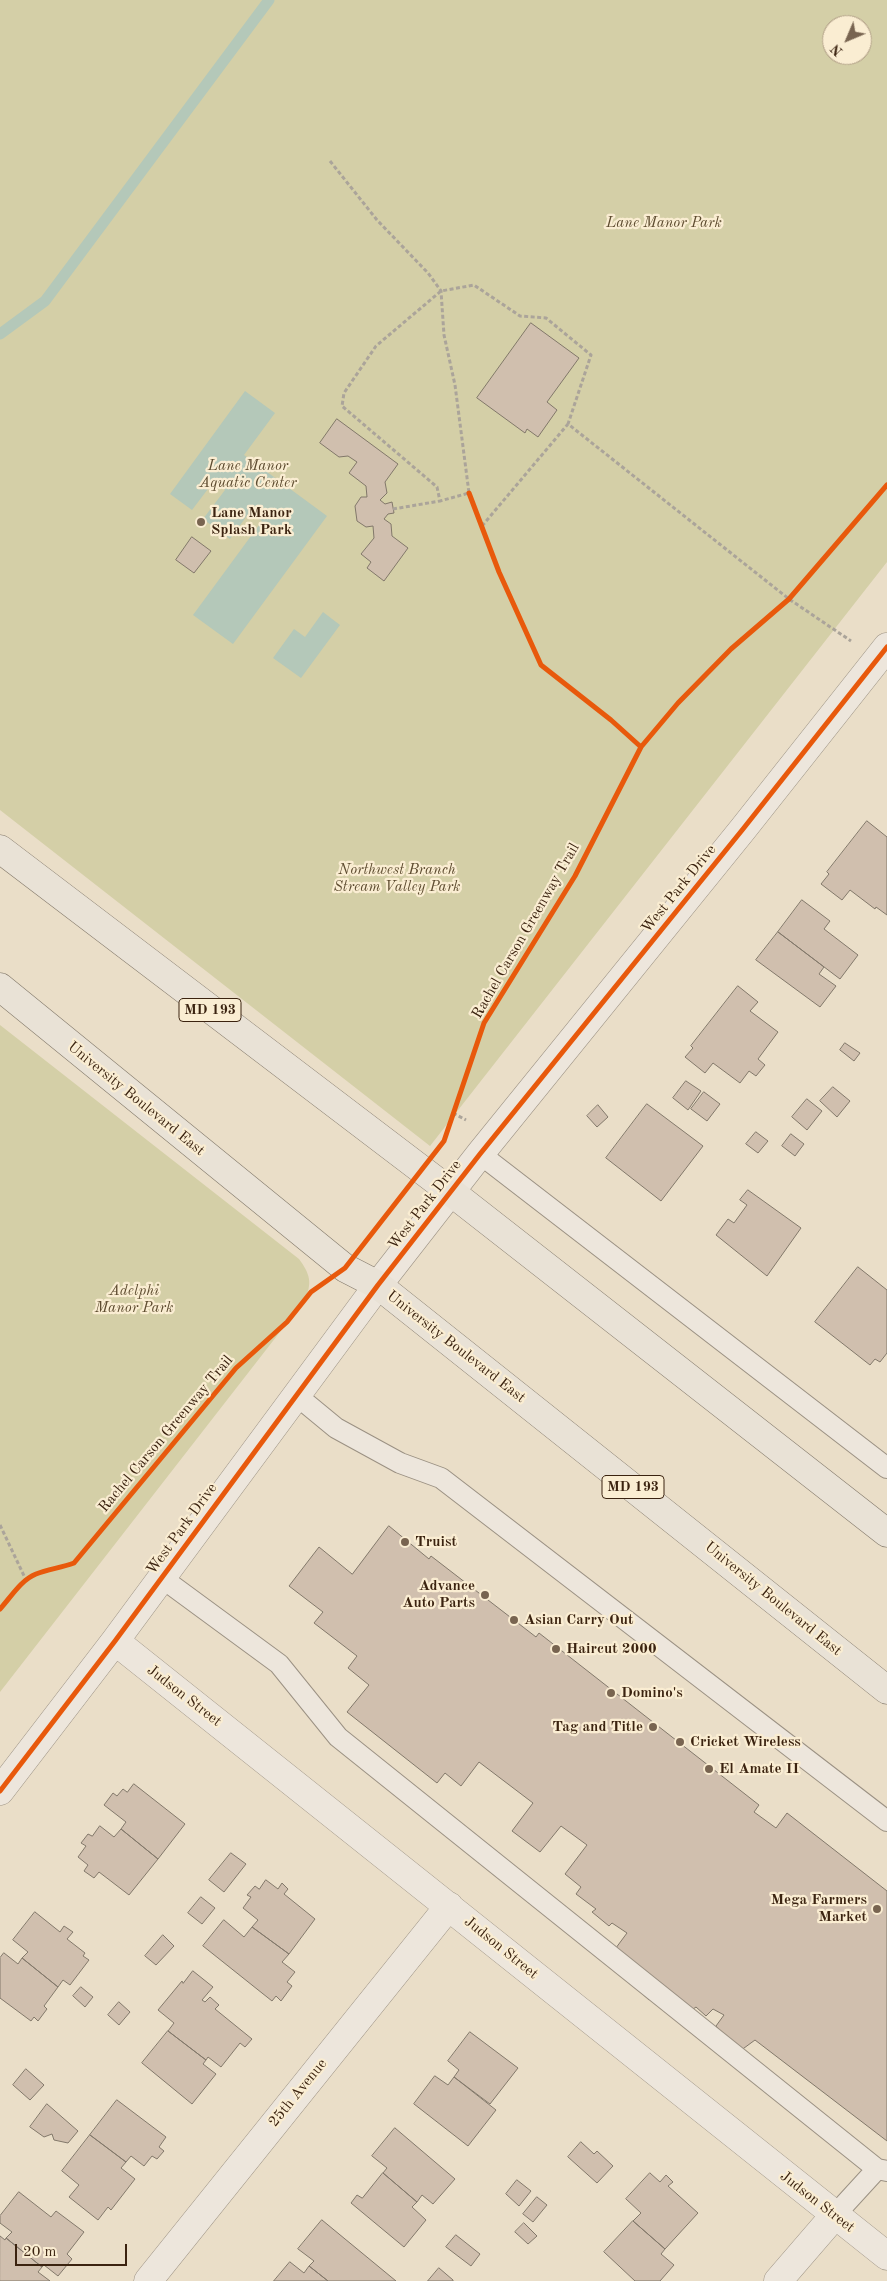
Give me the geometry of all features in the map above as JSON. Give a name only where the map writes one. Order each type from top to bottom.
[{"type":"main road","name":"MD 193","points":[[0,849],[451,1192],[887,1533]]},
{"type":"main road","name":"University Boulevard East","points":[[0,988],[345,1268],[378,1285],[887,1690]]},
{"type":"street","name":"West Park Drive","points":[[0,1791],[115,1641],[378,1285],[480,1154],[743,829],[882,653]]},
{"type":"street","name":"Judson Street","points":[[115,1641],[834,2216],[887,2256]]},
{"type":"street","name":"25th Avenue","points":[[148,2281],[448,1906]]},
{"type":"street","points":[[778,2281],[834,2216]]},
{"type":"lane","points":[[480,1154],[887,1468]]},
{"type":"lane","points":[[296,1395],[336,1428],[400,1463],[442,1478],[887,1821]]},
{"type":"lane","points":[[162,1578],[279,1664],[338,1736],[882,2170],[834,2216]]},
{"type":"path","points":[[330,162],[377,220],[428,273],[441,291],[444,335],[473,502]]},
{"type":"path","points":[[440,501],[437,487],[342,406],[344,393],[376,346],[441,291],[474,285],[520,316],[546,318],[591,355],[568,424],[482,526]]},
{"type":"path","points":[[568,424],[789,599],[882,653]]},
{"type":"path","points":[[393,509],[440,501],[470,493]]},
{"type":"path","points":[[479,518],[486,535]]},
{"type":"path","points":[[782,605],[796,592]]},
{"type":"path","points":[[450,1122],[456,1106]]},
{"type":"path","points":[[453,1113],[467,1121]]},
{"type":"path","points":[[0,1525],[26,1580]]},
{"type":"path","points":[[20,1587],[32,1576]]},
{"type":"green space","points":[[0,0],[887,0],[887,562],[430,1146],[0,810]]},
{"type":"green space","name":"Adelphi Manor Park","points":[[0,1025],[299,1259],[308,1274],[309,1289],[304,1301],[0,1692]]},
{"type":"shaded area","points":[[245,391],[275,413],[244,455],[327,516],[233,644],[193,615],[262,521],[249,513],[230,539],[203,519],[225,490],[214,481],[192,510],[170,494]]},
{"type":"shaded area","points":[[323,612],[340,625],[301,678],[273,658],[294,629],[305,637]]},
{"type":"building","points":[[531,323],[579,358],[547,402],[557,410],[538,437],[527,429],[525,433],[477,398]]},
{"type":"building","points":[[337,419],[398,464],[385,482],[387,493],[380,500],[385,504],[392,502],[394,513],[388,514],[384,519],[391,524],[392,536],[408,548],[384,581],[367,568],[371,562],[361,554],[374,538],[373,526],[366,527],[357,521],[355,506],[361,497],[367,497],[366,486],[349,473],[357,462],[348,456],[339,457],[320,443]]},
{"type":"building","points":[[192,537],[211,551],[194,573],[176,560]]},
{"type":"building","points":[[867,821],[887,837],[887,915],[876,907],[875,909],[850,890],[842,900],[821,884],[829,874],[827,872]]},
{"type":"building","points":[[802,900],[830,921],[824,929],[858,955],[840,979],[778,932]]},
{"type":"building","points":[[778,932],[824,967],[819,974],[836,986],[820,1007],[756,960]]},
{"type":"building","points":[[738,986],[758,1002],[750,1011],[778,1032],[758,1059],[765,1065],[756,1076],[749,1071],[740,1083],[713,1063],[705,1073],[685,1057],[693,1048],[691,1046]]},
{"type":"building","points":[[845,1043],[860,1053],[854,1061],[840,1050]]},
{"type":"building","points":[[686,1081],[701,1091],[688,1110],[673,1098]]},
{"type":"building","points":[[833,1087],[850,1101],[837,1117],[820,1101]]},
{"type":"building","points":[[704,1092],[720,1104],[707,1121],[691,1109]]},
{"type":"building","points":[[807,1099],[822,1111],[807,1130],[792,1117]]},
{"type":"building","points":[[647,1104],[703,1146],[661,1201],[606,1158]]},
{"type":"building","points":[[598,1105],[608,1117],[597,1127],[587,1116]]},
{"type":"building","points":[[756,1132],[768,1141],[758,1153],[746,1144]]},
{"type":"building","points":[[791,1134],[804,1144],[795,1156],[782,1146]]},
{"type":"building","points":[[748,1190],[801,1228],[767,1276],[716,1235],[728,1219],[734,1223],[747,1205],[740,1200]]},
{"type":"building","points":[[858,1267],[887,1290],[887,1353],[880,1362],[875,1359],[870,1365],[815,1322]]},
{"type":"building","points":[[389,1526],[429,1559],[431,1556],[536,1637],[539,1633],[759,1805],[754,1812],[776,1828],[787,1813],[887,1891],[887,2141],[755,2040],[740,2051],[716,2026],[724,2015],[713,2009],[706,2016],[696,2007],[689,2012],[663,1985],[649,2000],[607,1960],[627,1933],[612,1923],[609,1926],[592,1912],[596,1909],[576,1894],[581,1887],[565,1874],[587,1845],[561,1826],[540,1852],[512,1831],[533,1803],[479,1762],[461,1786],[445,1773],[437,1783],[347,1712],[369,1685],[348,1668],[357,1656],[314,1623],[323,1612],[289,1586],[319,1547],[352,1574]]},
{"type":"building","points":[[134,1784],[185,1824],[158,1859],[121,1829],[126,1822],[104,1805],[113,1793],[117,1796],[123,1789],[127,1792]]},
{"type":"building","points":[[100,1826],[114,1837],[121,1829],[158,1859],[129,1895],[99,1872],[94,1878],[84,1871],[88,1865],[78,1857],[86,1846],[81,1843],[88,1834],[92,1836]]},
{"type":"building","points":[[231,1853],[246,1864],[224,1892],[209,1880]]},
{"type":"building","points":[[266,1880],[278,1889],[282,1883],[288,1889],[284,1894],[315,1919],[289,1954],[252,1927],[258,1920],[243,1908],[251,1897],[247,1895],[255,1886],[259,1889]]},
{"type":"building","points":[[201,1897],[215,1908],[202,1924],[188,1913]]},
{"type":"building","points":[[35,1912],[60,1932],[64,1926],[73,1932],[67,1939],[85,1953],[83,1956],[89,1960],[70,1985],[63,1980],[58,1987],[22,1958],[28,1952],[13,1940]]},
{"type":"building","points":[[224,1920],[244,1937],[252,1927],[289,1954],[282,1962],[295,1972],[287,1982],[292,1986],[281,2001],[276,1996],[272,2001],[203,1946]]},
{"type":"building","points":[[163,1935],[174,1946],[156,1965],[145,1956]]},
{"type":"building","points":[[4,1953],[18,1964],[22,1958],[58,1987],[44,2006],[47,2009],[38,2021],[34,2017],[31,2021],[0,1998],[0,1958]]},
{"type":"building","points":[[193,1971],[213,1987],[202,2000],[205,2002],[210,1997],[219,2005],[215,2009],[252,2039],[245,2047],[240,2043],[221,2067],[208,2057],[206,2060],[168,2031],[174,2023],[158,2010],[182,1981],[183,1983]]},
{"type":"building","points":[[81,1987],[93,1997],[85,2007],[73,1996]]},
{"type":"building","points":[[119,2002],[130,2012],[119,2025],[108,2015]]},
{"type":"building","points":[[168,2031],[206,2060],[203,2064],[216,2074],[192,2104],[142,2063]]},
{"type":"building","points":[[470,2032],[518,2068],[490,2104],[454,2077],[459,2070],[448,2061]]},
{"type":"building","points":[[26,2069],[44,2085],[30,2100],[13,2085]]},
{"type":"building","points":[[435,2076],[448,2085],[454,2077],[496,2110],[468,2146],[414,2104]]},
{"type":"building","points":[[117,2100],[166,2137],[159,2147],[164,2151],[157,2159],[152,2156],[144,2166],[131,2156],[126,2162],[90,2135]]},
{"type":"building","points":[[47,2104],[78,2131],[68,2143],[54,2140],[52,2134],[44,2137],[30,2127]]},
{"type":"building","points":[[395,2128],[455,2179],[433,2204],[422,2195],[417,2202],[383,2173],[387,2168],[372,2156]]},
{"type":"building","points":[[90,2135],[126,2162],[121,2168],[135,2179],[111,2210],[108,2207],[98,2220],[69,2197],[79,2185],[62,2171]]},
{"type":"building","points":[[581,2142],[594,2154],[597,2151],[613,2166],[597,2183],[568,2157]]},
{"type":"building","points":[[383,2173],[417,2202],[412,2207],[426,2220],[404,2247],[351,2203],[357,2195],[362,2198]]},
{"type":"building","points":[[650,2173],[660,2182],[666,2175],[673,2182],[668,2186],[698,2213],[665,2249],[633,2221],[641,2213],[626,2199]]},
{"type":"building","points":[[517,2180],[531,2191],[519,2206],[506,2194]]},
{"type":"building","points":[[19,2192],[51,2217],[56,2211],[84,2232],[67,2254],[72,2259],[58,2276],[44,2265],[42,2267],[6,2238],[12,2232],[0,2223],[0,2216]]},
{"type":"building","points":[[537,2197],[547,2205],[533,2222],[523,2214]]},
{"type":"building","points":[[322,2220],[396,2281],[328,2281],[309,2266],[314,2261],[298,2249]]},
{"type":"building","points":[[633,2221],[665,2249],[661,2254],[674,2265],[660,2281],[635,2281],[604,2252]]},
{"type":"building","points":[[524,2223],[537,2236],[528,2244],[515,2232]]},
{"type":"building","points":[[456,2235],[480,2254],[471,2266],[446,2247]]},
{"type":"building","points":[[0,2236],[5,2240],[6,2238],[42,2267],[38,2272],[50,2281],[0,2281]]},
{"type":"building","points":[[290,2262],[304,2273],[309,2266],[328,2281],[274,2281]]},
{"type":"building","points":[[439,2268],[453,2280],[453,2281],[428,2281]]},
{"type":"waterway","points":[[0,334],[45,301],[269,0]]},
{"type":"cycle path","name":"Rachel Carson Greenway Trail","points":[[0,1609],[21,1585],[31,1577],[41,1572],[74,1563],[236,1368],[287,1322],[311,1292],[345,1268],[444,1141],[484,1023],[575,876],[641,747],[678,703],[731,649],[789,599],[887,485]]},
{"type":"cycle path","points":[[469,493],[499,572],[541,665],[611,720],[641,747]]},
{"type":"cycle path","points":[[0,1791],[115,1641],[378,1285],[480,1154],[743,829],[887,647]]},
{"type":"place","name":"Lane Manor Splash Park","points":[[201,522]]},
{"type":"place","name":"Truist","points":[[405,1542]]},
{"type":"place","name":"Advance Auto Parts","points":[[485,1595]]},
{"type":"place","name":"Asian Carry Out","points":[[514,1620]]},
{"type":"place","name":"Haircut 2000","points":[[556,1649]]},
{"type":"place","name":"Domino's","points":[[611,1693]]},
{"type":"place","name":"Tag and Title","points":[[653,1727]]},
{"type":"place","name":"Cricket Wireless","points":[[680,1742]]},
{"type":"place","name":"El Amate II","points":[[709,1769]]},
{"type":"place","name":"Mega Farmers Market","points":[[877,1909]]},
{"type":"park label","name":"Lane Manor Park","points":[[664,223]]},
{"type":"park label","name":"Lane Manor Aquatic Center","points":[[248,474]]},
{"type":"park label","name":"Northwest Branch Stream Valley Park","points":[[397,878]]}]
